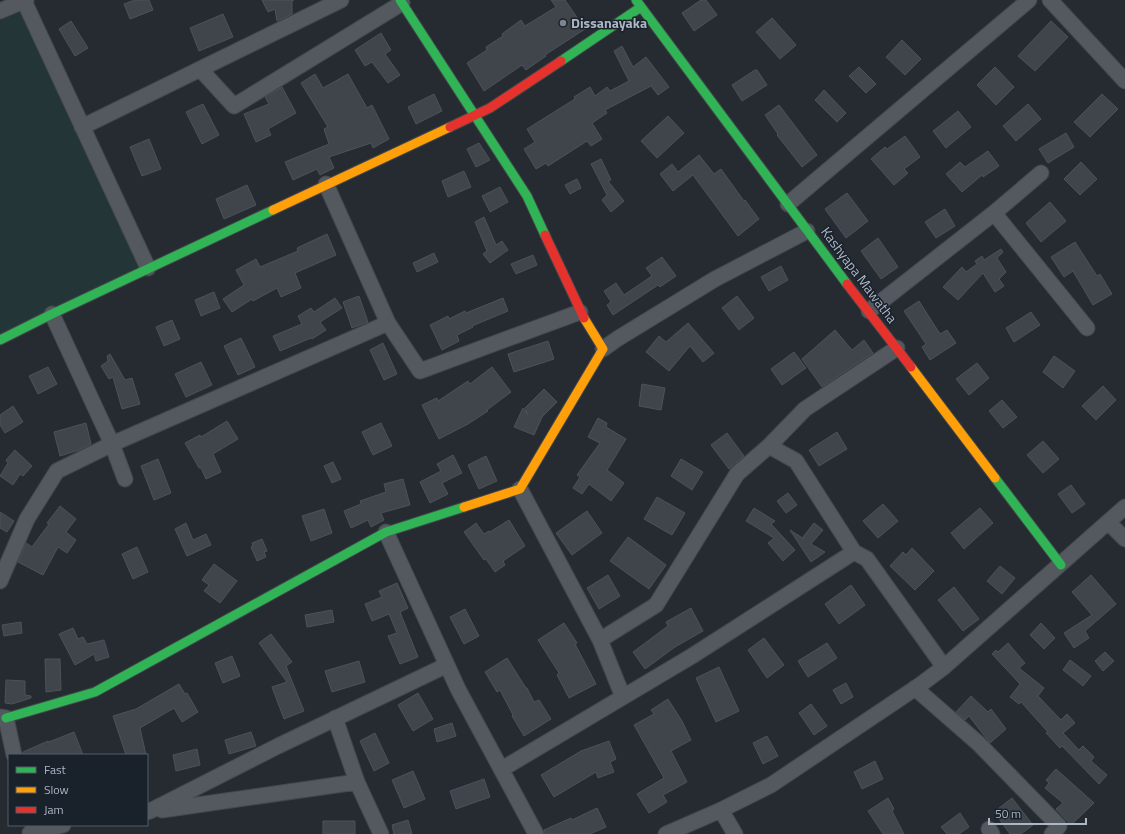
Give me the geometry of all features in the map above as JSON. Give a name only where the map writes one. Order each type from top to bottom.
[{"type":"street","points":[[0,11],[25,0],[148,268]]},
{"type":"street","points":[[82,127],[341,0]]},
{"type":"street","points":[[788,204],[1029,0]]},
{"type":"street","points":[[1050,0],[1125,81]]},
{"type":"street","points":[[200,70],[234,106],[401,1],[527,196],[580,312],[603,349]]},
{"type":"street","points":[[0,340],[148,268],[490,108],[639,3]]},
{"type":"street","name":"Kashyapa Mawatha","points":[[639,3],[807,231],[1061,565]]},
{"type":"street","points":[[869,311],[994,214],[1041,173]]},
{"type":"street","points":[[326,184],[388,323],[420,371],[580,312]]},
{"type":"street","points":[[994,214],[1087,328]]},
{"type":"street","points":[[14,754],[3,717],[95,692],[386,532],[520,489],[603,349],[715,279],[807,231]]},
{"type":"street","points":[[52,314],[112,444],[125,479]]},
{"type":"street","points":[[0,581],[27,519],[57,471],[112,444],[388,323]]},
{"type":"street","points":[[600,640],[656,605],[737,474],[769,446],[805,409],[897,348]]},
{"type":"street","points":[[769,446],[796,461],[854,552],[867,559],[944,667]]},
{"type":"street","points":[[520,489],[600,640],[623,697]]},
{"type":"street","points":[[666,834],[771,785],[915,688],[944,667],[1125,507]]},
{"type":"street","points":[[1108,522],[1125,539]]},
{"type":"street","points":[[386,532],[458,689],[536,834]]},
{"type":"street","points":[[502,770],[692,656],[854,552]]},
{"type":"street","points":[[149,811],[335,718],[447,665]]},
{"type":"street","points":[[915,688],[978,742],[1060,826],[1052,834]]},
{"type":"street","points":[[335,718],[357,782],[381,834]]},
{"type":"street","points":[[149,811],[357,782]]},
{"type":"street","points":[[720,810],[734,834]]},
{"type":"street","points":[[29,830],[56,826]]},
{"type":"shaded area","points":[[24,1],[148,268],[0,341],[0,11]]},
{"type":"building","points":[[135,0],[149,0],[153,10],[130,19],[124,4]]},
{"type":"building","points":[[262,0],[294,0],[292,1],[292,14],[277,21],[275,9],[268,12]]},
{"type":"building","points":[[551,0],[565,0],[585,29],[545,55],[546,56],[526,70],[522,65],[484,91],[467,63],[487,50],[486,47],[503,36],[502,34],[521,20],[525,26],[556,7]]},
{"type":"building","points":[[701,0],[706,0],[717,15],[694,31],[682,13]]},
{"type":"building","points":[[223,14],[233,37],[199,51],[190,28]]},
{"type":"building","points":[[772,18],[796,45],[780,59],[756,32]]},
{"type":"building","points":[[71,21],[88,48],[75,56],[59,29]]},
{"type":"building","points":[[1051,21],[1068,37],[1035,71],[1018,56]]},
{"type":"building","points":[[381,33],[391,50],[385,54],[400,75],[388,83],[372,62],[365,66],[355,50]]},
{"type":"building","points":[[902,40],[921,59],[905,75],[886,57]]},
{"type":"building","points":[[622,46],[633,67],[646,57],[669,87],[658,95],[651,86],[605,110],[607,113],[592,123],[602,139],[591,146],[587,141],[548,166],[546,163],[536,169],[524,149],[535,142],[527,129],[575,99],[574,97],[590,87],[595,96],[607,87],[610,91],[629,81],[614,51]]},
{"type":"building","points":[[859,67],[876,84],[866,93],[849,76]]},
{"type":"building","points":[[995,67],[1014,87],[996,105],[977,85]]},
{"type":"building","points":[[757,70],[767,85],[742,101],[732,85]]},
{"type":"building","points":[[315,74],[323,88],[348,74],[367,108],[372,105],[389,139],[373,148],[371,143],[329,157],[334,168],[320,175],[317,169],[293,180],[285,162],[329,144],[324,129],[328,127],[301,83]]},
{"type":"building","points":[[282,87],[296,113],[268,129],[271,135],[256,142],[244,114],[269,104],[265,97]]},
{"type":"building","points":[[824,90],[846,113],[837,122],[815,100]]},
{"type":"building","points":[[434,94],[442,111],[416,124],[408,107]]},
{"type":"building","points":[[1102,94],[1118,109],[1090,137],[1074,122]]},
{"type":"building","points":[[203,104],[219,135],[202,144],[186,112]]},
{"type":"building","points":[[1028,104],[1041,119],[1016,141],[1003,126]]},
{"type":"building","points":[[779,105],[817,155],[802,167],[777,135],[778,134],[765,115]]},
{"type":"building","points":[[958,111],[971,127],[946,148],[933,131]]},
{"type":"building","points":[[668,116],[684,133],[657,158],[641,141]]},
{"type":"building","points":[[1066,133],[1074,147],[1048,163],[1039,149]]},
{"type":"building","points":[[905,136],[920,157],[904,169],[908,173],[894,185],[871,159],[885,147],[887,149]]},
{"type":"building","points":[[149,139],[161,169],[142,176],[130,147]]},
{"type":"building","points":[[479,143],[490,160],[476,167],[467,149]]},
{"type":"building","points":[[988,151],[999,166],[983,177],[982,175],[962,192],[946,174],[960,162],[965,167]]},
{"type":"building","points":[[699,155],[714,174],[721,169],[759,219],[738,236],[693,175],[673,191],[660,174],[672,164],[678,172]]},
{"type":"building","points":[[601,159],[611,180],[608,181],[624,201],[611,212],[602,200],[607,195],[591,164]]},
{"type":"building","points":[[1081,162],[1097,179],[1080,195],[1064,179]]},
{"type":"building","points":[[464,171],[471,187],[448,197],[442,181]]},
{"type":"building","points":[[577,179],[581,188],[570,194],[565,185]]},
{"type":"building","points":[[247,185],[256,205],[224,219],[216,199]]},
{"type":"building","points":[[500,187],[508,202],[490,212],[482,196]]},
{"type":"building","points":[[847,193],[868,221],[846,238],[825,209]]},
{"type":"building","points":[[1050,202],[1066,221],[1041,242],[1026,223]]},
{"type":"building","points":[[945,209],[955,226],[936,238],[925,222]]},
{"type":"building","points":[[484,217],[496,245],[502,241],[508,250],[490,263],[483,254],[487,251],[475,222]]},
{"type":"building","points":[[327,234],[336,255],[295,273],[301,288],[281,297],[277,288],[253,301],[252,299],[232,312],[223,299],[244,285],[236,270],[256,259],[260,267],[298,251],[297,248]]},
{"type":"building","points":[[878,238],[898,267],[881,279],[861,251]]},
{"type":"building","points":[[1075,242],[1097,276],[1100,274],[1112,294],[1093,305],[1073,271],[1064,277],[1051,257]]},
{"type":"building","points":[[1001,249],[1003,252],[997,258],[1006,272],[999,279],[1004,286],[995,292],[983,273],[958,300],[943,287],[962,267],[966,272],[977,264],[975,261],[982,256],[984,260]]},
{"type":"building","points":[[434,253],[438,262],[417,272],[413,263]]},
{"type":"building","points":[[533,255],[537,265],[516,274],[511,264]]},
{"type":"building","points":[[662,257],[676,276],[660,287],[658,285],[613,315],[607,305],[611,302],[604,291],[616,283],[624,295],[652,276],[646,268]]},
{"type":"building","points":[[781,266],[788,280],[769,291],[761,277]]},
{"type":"building","points":[[214,292],[220,308],[201,316],[195,300]]},
{"type":"building","points":[[359,296],[368,322],[352,328],[343,302]]},
{"type":"building","points":[[737,296],[754,318],[739,330],[722,308]]},
{"type":"building","points":[[335,298],[342,308],[320,322],[326,330],[312,339],[311,338],[280,351],[273,336],[302,324],[298,316],[311,308],[314,312]]},
{"type":"building","points":[[503,298],[508,311],[472,326],[473,327],[457,335],[459,341],[442,350],[430,325],[448,316],[449,319],[465,311],[466,313]]},
{"type":"building","points":[[919,301],[940,334],[947,330],[956,343],[930,360],[922,347],[926,344],[904,311]]},
{"type":"building","points":[[1031,312],[1040,325],[1014,342],[1006,328]]},
{"type":"building","points":[[172,320],[180,339],[164,346],[156,327]]},
{"type":"building","points":[[688,323],[714,353],[703,362],[690,346],[669,371],[646,352],[659,336],[666,342]]},
{"type":"building","points":[[835,330],[852,350],[864,340],[873,353],[822,387],[802,359]]},
{"type":"building","points":[[241,338],[255,367],[238,375],[224,346]]},
{"type":"building","points":[[548,341],[554,359],[514,372],[508,354]]},
{"type":"building","points":[[383,343],[397,374],[384,380],[370,350]]},
{"type":"building","points":[[794,352],[806,368],[782,385],[771,369]]},
{"type":"building","points":[[110,354],[125,380],[132,378],[140,404],[122,409],[113,377],[109,379],[101,366],[108,361],[107,356]]},
{"type":"building","points":[[1054,356],[1075,371],[1063,388],[1043,372]]},
{"type":"building","points":[[201,362],[212,385],[186,397],[175,374]]},
{"type":"building","points":[[977,363],[989,378],[969,395],[956,379]]},
{"type":"building","points":[[48,367],[57,384],[38,394],[29,376]]},
{"type":"building","points":[[492,367],[511,392],[487,410],[488,411],[468,424],[439,439],[422,405],[437,398],[438,401],[468,381],[470,384]]},
{"type":"building","points":[[642,384],[665,388],[661,410],[639,406]]},
{"type":"building","points":[[1103,386],[1116,400],[1096,420],[1082,406]]},
{"type":"building","points":[[544,389],[557,402],[542,417],[534,435],[514,427],[523,408],[528,415],[525,408]]},
{"type":"building","points":[[1002,400],[1017,417],[1003,428],[989,411]]},
{"type":"building","points":[[13,406],[23,422],[5,433],[0,425],[0,415]]},
{"type":"building","points":[[598,418],[607,423],[606,427],[626,439],[607,470],[624,483],[611,501],[589,484],[582,494],[573,488],[580,477],[577,475],[600,443],[588,437]]},
{"type":"building","points":[[227,421],[238,439],[213,454],[221,472],[206,479],[201,468],[199,468],[185,443],[200,435],[201,437]]},
{"type":"building","points":[[86,423],[91,444],[79,450],[60,456],[54,432]]},
{"type":"building","points":[[381,423],[392,446],[373,455],[362,432]]},
{"type":"building","points":[[837,432],[847,449],[819,466],[809,450]]},
{"type":"building","points":[[727,433],[744,456],[729,469],[711,445]]},
{"type":"building","points":[[1043,441],[1059,459],[1043,473],[1027,455]]},
{"type":"building","points":[[15,450],[32,466],[23,476],[20,474],[13,485],[0,476],[8,463],[6,460]]},
{"type":"building","points":[[453,455],[462,473],[442,483],[448,494],[430,503],[420,482],[441,471],[437,464]]},
{"type":"building","points":[[486,456],[497,481],[479,489],[468,465]]},
{"type":"building","points":[[158,459],[171,493],[154,500],[141,466]]},
{"type":"building","points":[[681,459],[703,472],[692,490],[671,476]]},
{"type":"building","points":[[333,462],[341,479],[332,483],[324,466]]},
{"type":"building","points":[[403,479],[410,505],[381,513],[384,520],[371,527],[368,520],[351,528],[344,511],[361,504],[360,501],[386,492],[384,484]]},
{"type":"building","points":[[1071,485],[1085,504],[1072,513],[1058,494]]},
{"type":"building","points":[[788,493],[797,505],[786,513],[777,501]]},
{"type":"building","points":[[657,497],[685,513],[672,535],[644,519]]},
{"type":"building","points":[[883,504],[898,521],[878,538],[863,521]]},
{"type":"building","points":[[60,506],[76,519],[66,532],[76,540],[67,553],[58,547],[43,575],[18,562],[26,543],[32,547]]},
{"type":"building","points":[[754,508],[775,521],[771,524],[795,550],[783,561],[768,543],[774,538],[746,521]]},
{"type":"building","points":[[980,508],[993,523],[964,549],[951,533]]},
{"type":"building","points":[[324,509],[332,533],[311,541],[302,516]]},
{"type":"building","points":[[587,511],[602,533],[572,555],[556,533]]},
{"type":"building","points":[[0,512],[14,521],[7,532],[0,528]]},
{"type":"building","points":[[509,520],[525,546],[503,561],[505,565],[495,572],[486,559],[484,560],[464,532],[476,523],[484,534]]},
{"type":"building","points":[[186,523],[193,540],[206,534],[211,545],[187,556],[175,529]]},
{"type":"building","points":[[814,523],[823,530],[811,544],[825,552],[811,562],[790,530],[804,539],[803,537]]},
{"type":"building","points":[[628,537],[666,565],[649,589],[610,561]]},
{"type":"building","points":[[262,539],[267,551],[264,552],[266,557],[257,561],[251,547],[253,546],[252,543]]},
{"type":"building","points":[[137,547],[148,572],[133,579],[122,554]]},
{"type":"building","points":[[912,548],[934,571],[915,590],[890,566],[903,552],[906,555]]},
{"type":"building","points":[[214,564],[237,581],[220,603],[204,591],[209,585],[202,580]]},
{"type":"building","points":[[1000,566],[1015,578],[1002,594],[987,581]]},
{"type":"building","points":[[608,575],[620,596],[599,609],[587,588]]},
{"type":"building","points":[[1091,575],[1116,604],[1085,631],[1089,638],[1074,648],[1064,633],[1092,615],[1072,592]]},
{"type":"building","points":[[397,583],[408,608],[400,612],[418,657],[400,664],[388,636],[397,633],[389,614],[372,621],[365,604],[382,597],[379,591]]},
{"type":"building","points":[[851,585],[865,605],[839,624],[825,604]]},
{"type":"building","points":[[954,587],[979,619],[963,631],[938,600]]},
{"type":"building","points":[[691,608],[703,631],[675,647],[645,669],[633,652],[668,626],[666,622]]},
{"type":"building","points":[[465,609],[479,636],[464,644],[450,617]]},
{"type":"building","points":[[332,610],[334,622],[307,627],[305,615]]},
{"type":"building","points":[[21,622],[22,633],[4,636],[2,625]]},
{"type":"building","points":[[564,623],[577,643],[575,644],[596,684],[569,698],[557,675],[559,673],[538,640]]},
{"type":"building","points":[[1041,623],[1055,638],[1044,649],[1030,635]]},
{"type":"building","points":[[73,628],[78,639],[83,637],[87,644],[104,640],[109,657],[96,661],[94,654],[75,665],[59,634]]},
{"type":"building","points":[[271,634],[292,662],[286,666],[304,711],[284,719],[272,687],[287,682],[259,643]]},
{"type":"building","points":[[764,638],[784,665],[767,678],[748,650]]},
{"type":"building","points":[[827,643],[837,658],[808,677],[798,661]]},
{"type":"building","points":[[1008,643],[1025,663],[1019,668],[1044,688],[1038,696],[1061,720],[1067,714],[1075,723],[1063,733],[1079,750],[1083,746],[1094,757],[1091,761],[1107,775],[1099,784],[1062,746],[1060,748],[1021,702],[1019,704],[1010,697],[1020,684],[992,654],[996,650],[998,652]]},
{"type":"building","points":[[1105,652],[1114,661],[1103,671],[1095,661]]},
{"type":"building","points":[[232,656],[240,676],[223,683],[215,663]]},
{"type":"building","points":[[507,658],[527,688],[534,702],[539,700],[551,719],[524,736],[512,716],[513,715],[500,690],[497,692],[485,672]]},
{"type":"building","points":[[45,659],[60,659],[61,690],[46,692]]},
{"type":"building","points":[[1070,660],[1091,676],[1083,686],[1063,670]]},
{"type":"building","points":[[359,661],[365,682],[332,692],[325,671]]},
{"type":"building","points":[[719,667],[739,711],[716,722],[696,678]]},
{"type":"building","points":[[6,680],[25,681],[25,695],[31,696],[31,698],[12,704],[5,703]]},
{"type":"building","points":[[846,683],[853,697],[841,704],[833,690]]},
{"type":"building","points":[[179,684],[185,694],[187,693],[198,712],[182,722],[174,708],[140,728],[146,754],[126,754],[113,716],[136,709]]},
{"type":"building","points":[[418,693],[433,719],[413,731],[398,705]]},
{"type":"building","points":[[971,696],[988,712],[991,709],[1006,729],[990,743],[969,716],[965,720],[956,712]]},
{"type":"building","points":[[668,699],[682,721],[691,740],[671,751],[687,782],[663,795],[667,802],[649,813],[637,794],[664,778],[634,725],[654,714],[651,710]]},
{"type":"building","points":[[811,704],[827,726],[814,735],[799,713]]},
{"type":"building","points":[[452,723],[456,736],[437,742],[434,729]]},
{"type":"building","points":[[74,732],[83,754],[23,754],[23,752],[48,741],[49,742]]},
{"type":"building","points":[[251,732],[256,746],[229,754],[225,740]]},
{"type":"building","points":[[375,733],[389,763],[374,771],[360,741]]},
{"type":"building","points":[[767,736],[778,756],[763,764],[753,743]]},
{"type":"building","points":[[609,741],[616,759],[610,762],[614,772],[598,778],[596,772],[554,797],[541,775],[581,751]]},
{"type":"building","points":[[197,749],[200,765],[176,771],[173,755]]},
{"type":"building","points":[[875,761],[883,779],[862,789],[854,772]]},
{"type":"building","points":[[1056,769],[1094,803],[1071,825],[1056,809],[1063,803],[1045,788],[1049,783],[1046,780]]},
{"type":"building","points":[[413,771],[425,799],[404,808],[392,780]]},
{"type":"building","points":[[484,779],[490,797],[456,809],[450,791]]},
{"type":"building","points":[[888,798],[894,809],[892,811],[904,834],[883,834],[868,811]]},
{"type":"building","points":[[1012,798],[1033,825],[1021,834],[1010,834],[994,812]]},
{"type":"building","points":[[597,808],[606,827],[590,834],[545,834],[544,830],[571,818],[572,820]]},
{"type":"building","points":[[960,813],[969,827],[959,834],[947,834],[941,827]]},
{"type":"building","points":[[408,820],[412,834],[394,834],[392,825]]},
{"type":"building","points":[[323,821],[355,821],[355,834],[323,834]]},
{"type":"traffic: fast","points":[[400,0],[527,196],[545,235]]},
{"type":"traffic: fast","points":[[636,0],[847,284]]},
{"type":"traffic: fast","points":[[561,61],[641,7]]},
{"type":"traffic: fast","points":[[0,340],[273,210]]},
{"type":"traffic: fast","points":[[995,478],[1061,565]]},
{"type":"traffic: fast","points":[[6,718],[95,692],[386,532],[464,507]]},
{"type":"traffic: slow","points":[[273,210],[450,127]]},
{"type":"traffic: slow","points":[[464,507],[520,489],[603,349],[584,318]]},
{"type":"traffic: slow","points":[[911,367],[995,478]]},
{"type":"traffic: jam","points":[[450,127],[490,108],[561,61]]},
{"type":"traffic: jam","points":[[545,235],[584,318]]},
{"type":"traffic: jam","points":[[847,284],[911,367]]},
{"type":"place","name":"Dissanayaka","points":[[563,23]]}]
